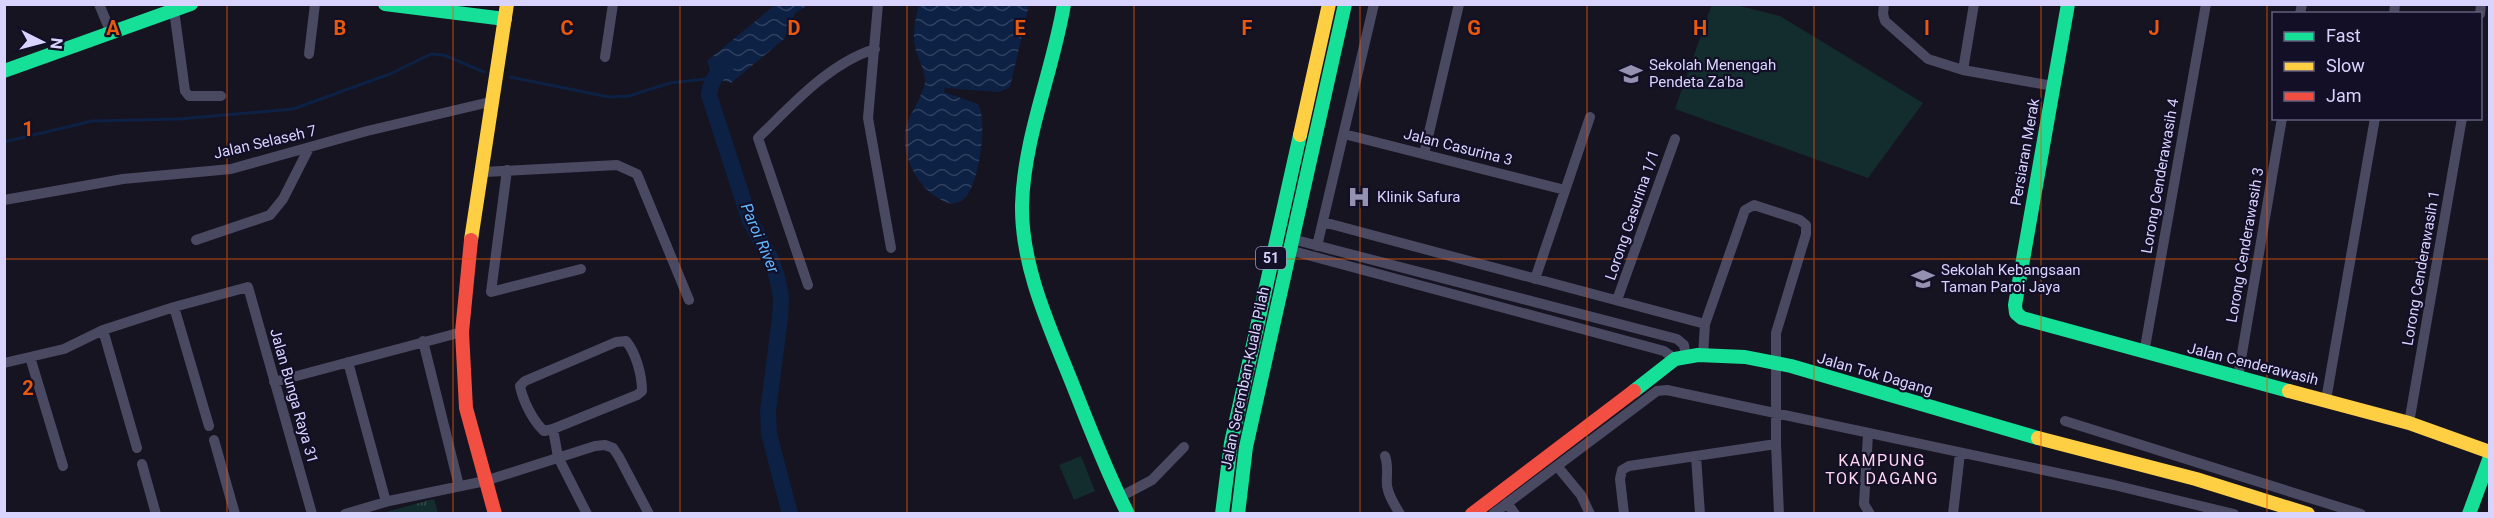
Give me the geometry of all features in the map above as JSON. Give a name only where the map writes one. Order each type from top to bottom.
[{"type":"main road","points":[[4,71],[191,4]]},
{"type":"main road","points":[[385,4],[505,19]]},
{"type":"main road","points":[[495,513],[466,408],[462,332],[468,259],[494,101],[507,4]]},
{"type":"main road","points":[[1064,4],[1059,36],[1035,128],[1025,179],[1022,205],[1023,227],[1028,257],[1052,330],[1128,513]]},
{"type":"main road","name":"Jalan Seremban-Kuala Pilah","points":[[1222,513],[1231,443],[1329,4]]},
{"type":"main road","name":"Jalan Seremban-Kuala Pilah","points":[[1238,513],[1246,447],[1345,4]]},
{"type":"main road","name":"Persiaran Merak","points":[[2015,304],[2068,4]]},
{"type":"main road","name":"Jalan Cenderawasih","points":[[2015,304],[2016,313],[2022,318],[2144,353],[2409,423],[2490,452]]},
{"type":"main road","name":"Jalan Tok Dagang","points":[[1681,358],[1703,355],[1776,361],[2006,429],[2145,465],[2308,513]]},
{"type":"main road","points":[[1472,513],[1681,358]]},
{"type":"main road","points":[[2469,513],[2490,457]]},
{"type":"main road","points":[[2463,513],[2475,494]]},
{"type":"street","points":[[99,4],[111,33]]},
{"type":"street","points":[[309,54],[315,4]]},
{"type":"street","points":[[605,57],[613,4]]},
{"type":"street","points":[[878,4],[868,118],[891,248]]},
{"type":"street","points":[[1317,246],[1374,4]]},
{"type":"street","points":[[1424,154],[1459,4]]},
{"type":"street","points":[[1963,70],[1974,4]]},
{"type":"street","name":"Lorong Cenderawasih 4","points":[[2144,353],[2206,4]]},
{"type":"street","points":[[1883,9],[1885,21],[1928,59],[1963,70],[2053,86]]},
{"type":"street","points":[[174,10],[185,91],[189,96],[221,96]]},
{"type":"street","points":[[808,285],[758,138],[816,84],[858,54],[875,49]]},
{"type":"street","name":"Jalan Selaseh 7","points":[[4,200],[123,179],[231,168],[367,131],[494,101]]},
{"type":"street","points":[[1535,279],[1590,117]]},
{"type":"street","name":"Lorong Cenderawasih 3","points":[[2238,377],[2282,120]]},
{"type":"street","points":[[2326,400],[2375,120]]},
{"type":"street","name":"Lorong Cenderawasih 1","points":[[2409,423],[2462,120]]},
{"type":"street","name":"Jalan Casurina 3","points":[[1344,134],[1565,190]]},
{"type":"street","name":"Lorong Casurina 1/1","points":[[1617,300],[1675,139]]},
{"type":"street","points":[[196,240],[270,215],[283,199],[309,148]]},
{"type":"street","points":[[483,172],[617,165],[637,174],[689,300]]},
{"type":"street","points":[[507,170],[491,292],[581,269]]},
{"type":"street","points":[[1703,355],[1705,324],[1746,210],[1754,205],[1800,220],[1806,225],[1806,234],[1776,333],[1776,444],[1779,513]]},
{"type":"street","points":[[1323,222],[1705,324]]},
{"type":"street","points":[[1291,245],[1317,246],[1677,339],[1684,345],[1681,358],[1664,351],[1291,245]]},
{"type":"street","name":"Jalan Bunga Raya 31","points":[[174,307],[248,287],[312,513]]},
{"type":"street","points":[[4,363],[64,349],[103,330],[174,307],[209,426]]},
{"type":"street","points":[[103,330],[137,448]]},
{"type":"street","points":[[274,382],[462,332]]},
{"type":"street","points":[[423,341],[459,486]]},
{"type":"street","points":[[626,341],[630,346],[642,382],[642,391],[553,429],[544,431],[539,427],[522,395],[520,386],[525,381],[616,342],[626,341]]},
{"type":"street","points":[[30,357],[63,466]]},
{"type":"street","points":[[348,362],[386,502]]},
{"type":"street","points":[[1493,513],[1657,392],[1680,391],[2235,513],[2243,493]]},
{"type":"street","points":[[2065,421],[2361,513]]},
{"type":"street","points":[[553,429],[558,457],[587,513]]},
{"type":"street","points":[[1868,434],[1864,504],[1870,513]]},
{"type":"street","points":[[214,440],[234,513]]},
{"type":"street","points":[[1624,513],[1620,479],[1622,470],[1629,466],[1776,444]]},
{"type":"street","points":[[345,513],[485,481],[595,446],[613,448],[649,513]]},
{"type":"street","points":[[1120,497],[1152,480],[1184,447]]},
{"type":"street","points":[[2145,465],[2151,448]]},
{"type":"street","points":[[1953,513],[1960,453]]},
{"type":"street","points":[[1385,456],[1389,466],[1387,484],[1390,498],[1400,513]]},
{"type":"street","points":[[1696,456],[1700,513]]},
{"type":"street","points":[[141,464],[156,513]]},
{"type":"street","points":[[1557,466],[1581,495],[1590,513]]},
{"type":"street","points":[[1508,503],[1515,513]]},
{"type":"green space","points":[[1712,4],[1736,5],[1780,16],[1923,103],[1868,178],[1675,109]]},
{"type":"green space","points":[[1081,456],[1095,491],[1074,500],[1059,465]]},
{"type":"green space","points":[[434,499],[438,513],[382,513]]},
{"type":"water","points":[[776,4],[808,5],[795,13],[784,39],[731,83],[714,78],[707,61]]},
{"type":"water","points":[[919,4],[1029,5],[1010,87],[999,92],[945,88],[944,92],[978,104],[982,123],[981,149],[976,176],[965,198],[952,204],[932,194],[916,177],[905,143],[906,126],[925,81],[914,41]]},
{"type":"waterway","points":[[4,142],[92,121],[179,119],[293,109],[390,74],[431,54],[444,55],[484,72]]},
{"type":"waterway","name":"Paroi River","points":[[729,62],[715,77],[709,95],[750,221],[771,259],[781,297],[768,411],[769,434],[790,514]]},
{"type":"waterway","points":[[510,77],[609,97],[629,96],[670,83],[714,78]]},
{"type":"traffic: fast","points":[[4,71],[191,4]]},
{"type":"traffic: fast","points":[[385,4],[505,19]]},
{"type":"traffic: fast","points":[[1064,4],[1028,154],[1022,205],[1023,229],[1026,252],[1047,321],[1113,483],[1128,514]]},
{"type":"traffic: fast","points":[[1238,514],[1246,447],[1345,4]]},
{"type":"traffic: fast","points":[[2068,4],[2015,305],[2016,313],[2022,318],[2289,391]]},
{"type":"traffic: fast","points":[[1222,514],[1231,443],[1300,135]]},
{"type":"traffic: fast","points":[[1634,391],[1675,359],[1698,355],[1745,357],[1791,366],[2038,438]]},
{"type":"traffic: fast","points":[[2469,514],[2490,457]]},
{"type":"traffic: slow","points":[[471,240],[507,4]]},
{"type":"traffic: slow","points":[[1300,135],[1329,4]]},
{"type":"traffic: slow","points":[[2289,391],[2409,423],[2490,452]]},
{"type":"traffic: slow","points":[[2038,438],[2196,479],[2308,514]]},
{"type":"traffic: jam","points":[[471,240],[462,332],[466,408],[495,514]]},
{"type":"traffic: jam","points":[[1472,514],[1634,391]]},
{"type":"place","name":"Sekolah Menengah Pendeta Za'ba","points":[[1631,74]]},
{"type":"place","name":"Klinik Safura","points":[[1359,197]]},
{"type":"place","name":"Sekolah Kebangsaan Taman Paroi Jaya","points":[[1923,279]]},
{"type":"district","name":"KAMPUNG TOK DAGANG","points":[[1882,469]]}]
